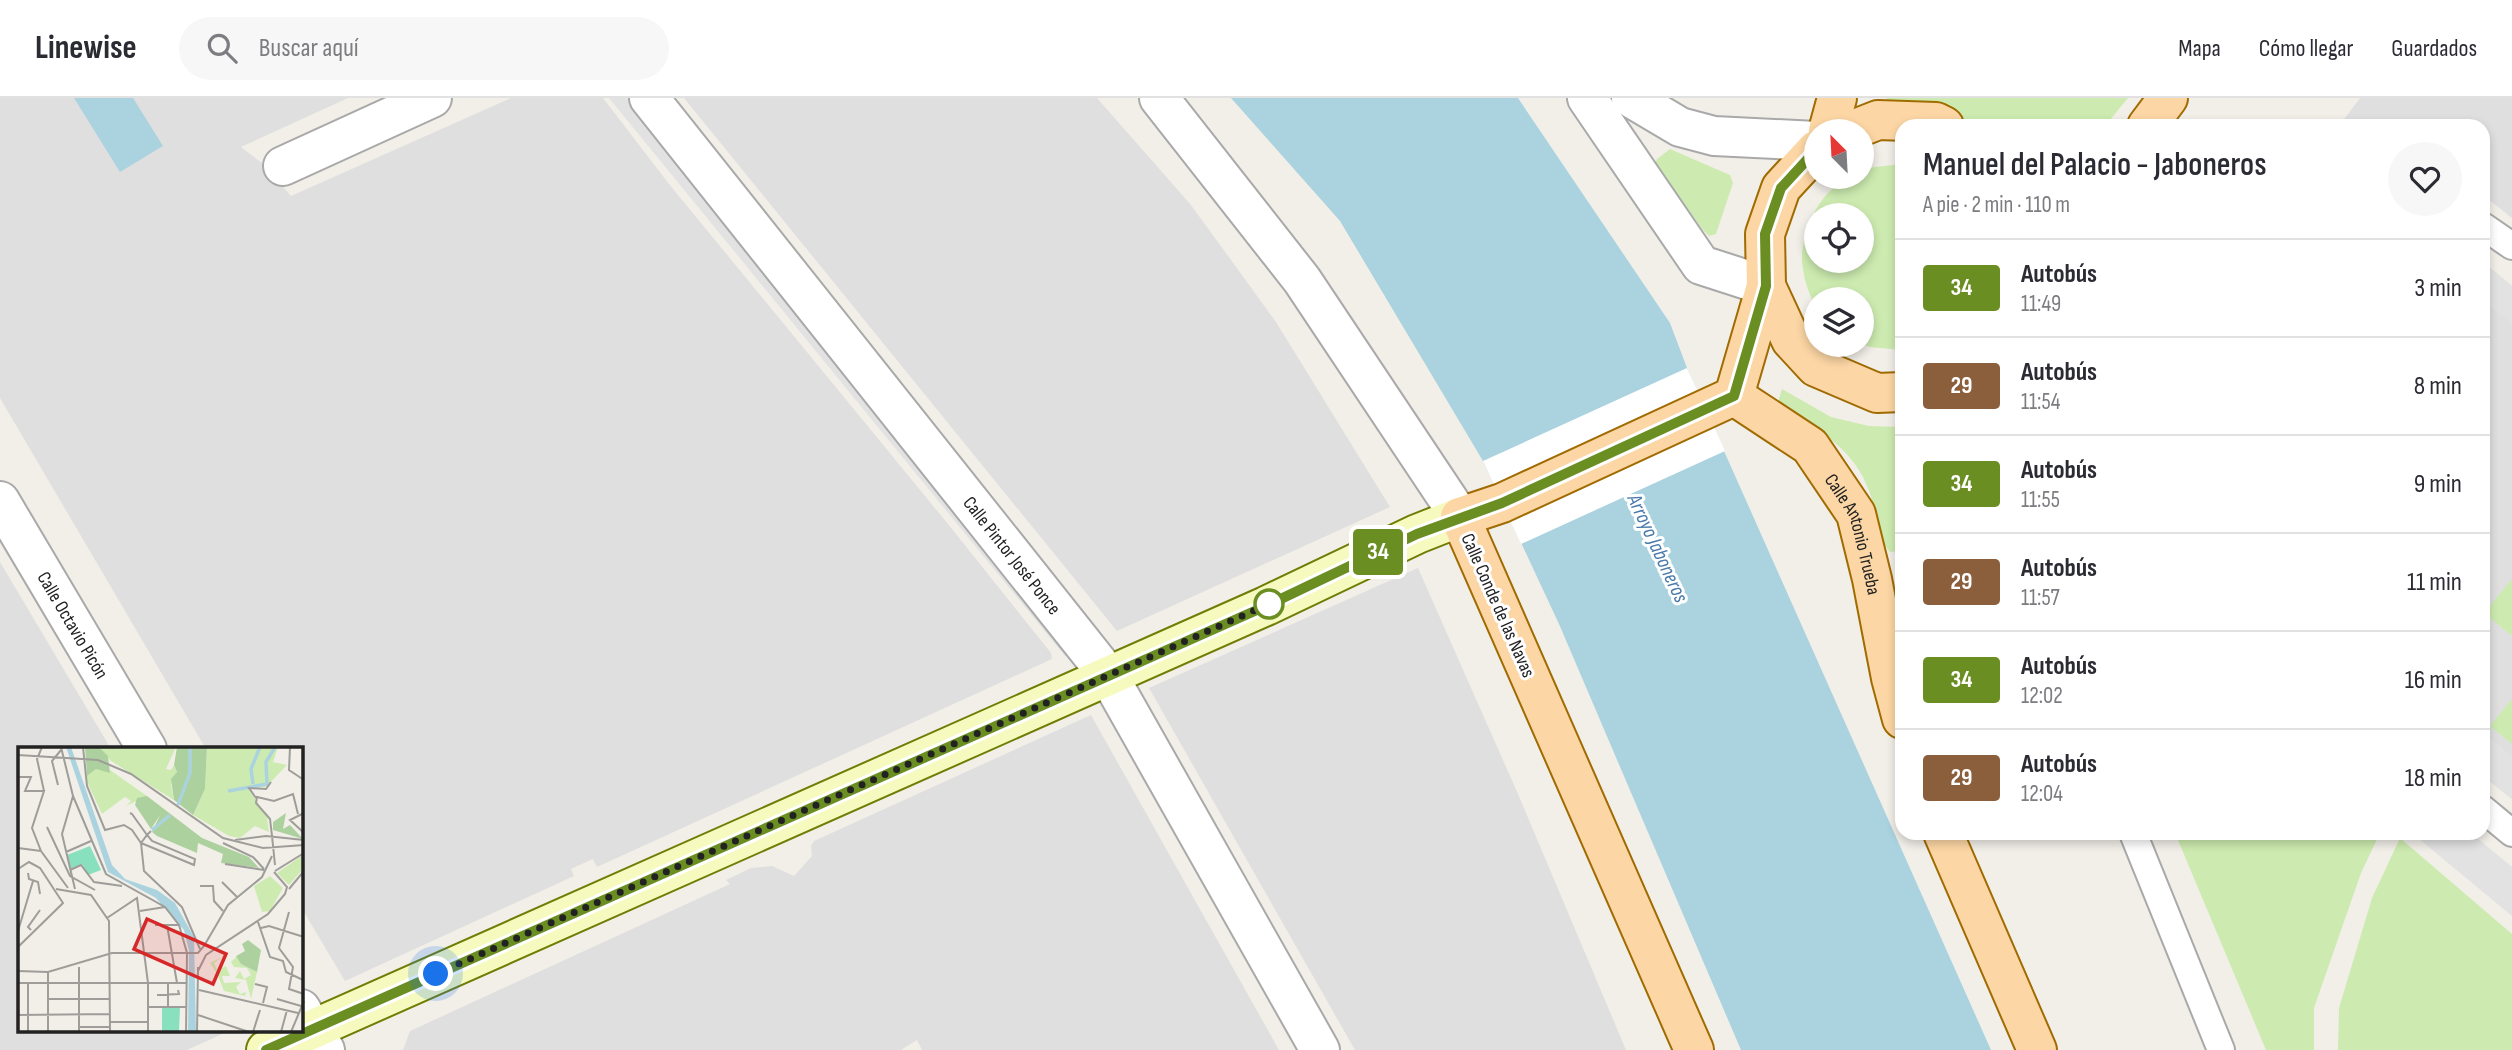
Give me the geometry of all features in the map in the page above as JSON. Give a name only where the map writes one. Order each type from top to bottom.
[{"type":"main road","points":[[1832,119],[1838,98]]},
{"type":"main road","points":[[2152,119],[2168,98]]},
{"type":"main road","points":[[1874,122],[1895,121]]},
{"type":"main road","points":[[1460,517],[1502,503],[1720,403],[1766,286],[1765,234],[1781,188],[1804,163]]},
{"type":"main road","points":[[1766,286],[1791,340],[1816,367],[1877,393],[1895,392]]},
{"type":"main road","name":"Calle Antonio Trueba","points":[[1720,403],[1810,446],[1856,514],[1895,693]]},
{"type":"main road","name":"Calle Conde de las Navas","points":[[1460,517],[1694,1050]]},
{"type":"main road","points":[[1945,840],[2037,1050]]},
{"type":"main road","points":[[1961,840],[1970,895]]},
{"type":"street","points":[[283,166],[432,98]]},
{"type":"street","name":"Calle Pintor José Ponce","points":[[649,98],[1108,675],[1320,1050]]},
{"type":"street","name":"Calle Conde de las Navas","points":[[1160,98],[1302,280],[1460,517]]},
{"type":"street","points":[[1587,98],[1701,265],[1766,286]]},
{"type":"street","points":[[1631,98],[1680,128],[1713,136],[1804,140]]},
{"type":"street","name":"Calle Octavio Picón","points":[[0,501],[146,747]]},
{"type":"street","points":[[266,1050],[1266,606],[1417,534],[1460,517]]},
{"type":"lane","points":[[2490,231],[2512,246]]},
{"type":"lane","points":[[2490,815],[2512,833]]},
{"type":"lane","points":[[2136,840],[2221,1050]]},
{"type":"shaded area","points":[[0,98],[348,98],[241,147],[262,163],[291,196],[511,98],[603,98],[669,184],[948,524],[1051,653],[1052,659],[597,867],[593,859],[571,869],[574,876],[345,981],[303,910],[303,747],[205,747],[0,398]]},
{"type":"shaded area","points":[[609,98],[627,98],[1076,647],[1065,656]]},
{"type":"shaded area","points":[[684,98],[1097,98],[1191,205],[1276,322],[1390,507],[1117,631]]},
{"type":"shaded area","points":[[2360,98],[2512,98],[2512,218],[2490,201],[2490,119],[2344,119]]},
{"type":"shaded area","points":[[2490,268],[2512,286],[2512,799],[2490,782]]},
{"type":"shaded area","points":[[2490,268],[2512,286],[2512,324],[2490,306]]},
{"type":"shaded area","points":[[0,562],[110,747],[18,747],[18,1032],[227,1032],[187,1050],[0,1050]]},
{"type":"shaded area","points":[[1418,568],[1518,794],[1626,1050],[1355,1050],[1149,688]]},
{"type":"shaded area","points":[[1091,715],[1279,1050],[922,1050],[917,1040],[901,1050],[403,1050],[410,1031],[730,884],[726,880],[751,868],[772,866],[794,876],[812,856],[811,846],[814,841]]},
{"type":"shaded area","points":[[2490,738],[2512,756],[2512,799],[2490,782]]},
{"type":"shaded area","points":[[2420,840],[2479,840],[2512,867],[2512,916]]},
{"type":"green space","points":[[1886,98],[2128,98],[2111,119],[1962,119],[1950,112],[1915,103],[1889,101]]},
{"type":"green space","points":[[1670,149],[1730,175],[1733,183],[1716,234],[1709,236],[1703,230],[1655,164],[1657,159]]},
{"type":"green space","points":[[1895,165],[1895,349],[1874,347],[1874,287],[1807,287],[1804,276],[1802,258],[1804,242],[1804,273],[1874,273],[1874,203],[1820,203],[1833,189],[1874,189],[1874,167]]},
{"type":"green space","points":[[1782,389],[1831,417],[1869,426],[1895,427],[1895,552],[1890,552],[1884,544],[1870,493],[1855,465],[1825,435],[1777,405]]},
{"type":"green space","points":[[2512,579],[2512,636],[2490,618],[2490,606]]},
{"type":"green space","points":[[2512,699],[2512,744],[2490,726]]},
{"type":"green space","points":[[2178,840],[2377,840],[2361,873],[2314,1008],[2314,1050],[2266,1050]]},
{"type":"green space","points":[[2399,840],[2402,840],[2512,934],[2512,1050],[2338,1050],[2339,1008],[2372,898]]},
{"type":"water","points":[[74,98],[133,98],[163,146],[120,172]]},
{"type":"water","name":"Arroyo Jaboneros","points":[[1231,98],[1518,98],[1670,323],[1687,368],[1895,835],[1895,840],[1897,840],[1991,1050],[1741,1050],[1559,624],[1483,461],[1340,221]]},
{"type":"pier","points":[[1687,368],[1725,451],[1521,544],[1483,461]]},
{"type":"bus line","name":"34","points":[[266,1050],[1266,606],[1417,534],[1502,503],[1734,396],[1766,286],[1765,234],[1781,188],[1804,163]]},
{"type":"route","points":[[436,974],[1269,604]]}]
